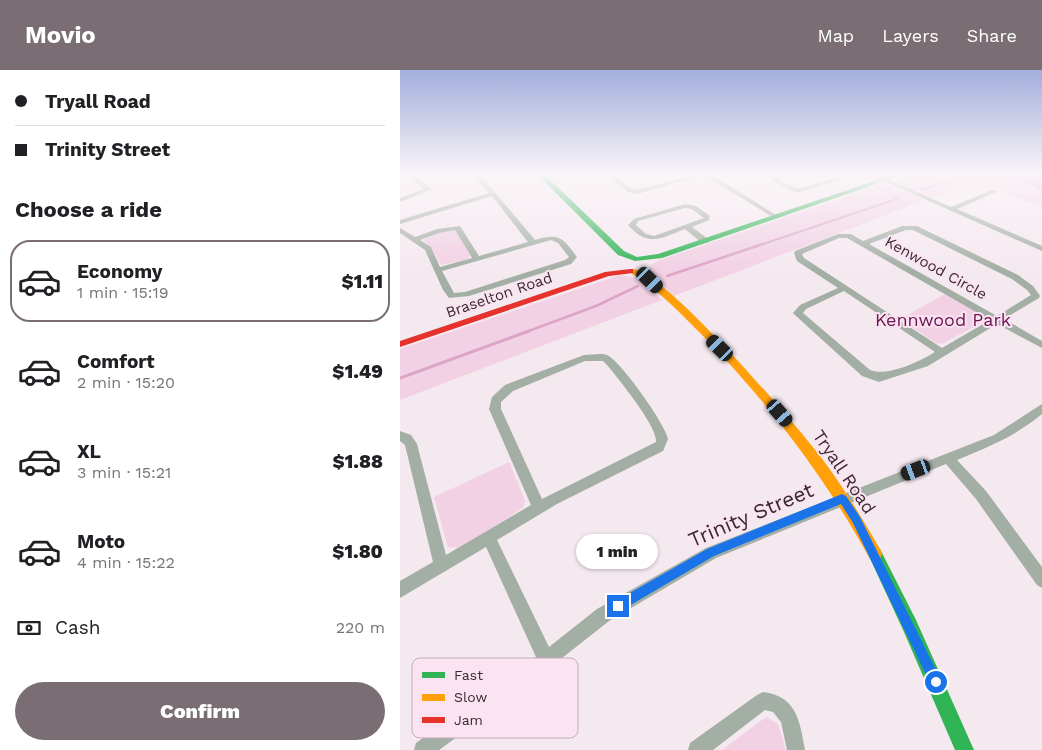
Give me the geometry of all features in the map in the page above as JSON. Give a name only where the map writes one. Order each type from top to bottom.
[{"type":"street","points":[[400,222],[451,207]]},
{"type":"street","points":[[503,207],[532,242]]},
{"type":"street","name":"Tryall Road","points":[[574,207],[733,361],[785,418],[857,520],[919,646],[965,750]]},
{"type":"street","points":[[682,207],[636,220],[632,224],[644,236],[650,238],[704,222],[708,217],[692,207]]},
{"type":"street","points":[[759,207],[776,217]]},
{"type":"street","name":"Braselton Road","points":[[400,344],[807,207]]},
{"type":"street","points":[[946,207],[1042,249]]},
{"type":"street","points":[[951,209],[956,207]]},
{"type":"street","points":[[687,227],[704,241]]},
{"type":"street","points":[[415,240],[448,228],[457,228],[477,259]]},
{"type":"street","points":[[863,244],[905,228],[912,228],[1015,277],[1030,288],[1036,296],[1000,318]]},
{"type":"street","points":[[400,230],[428,249],[449,295],[457,296],[568,262],[573,258],[559,239],[551,238],[438,270]]},
{"type":"street","name":"Kenwood Circle","points":[[840,236],[848,236],[1000,318],[942,352],[800,259],[798,253],[840,236]]},
{"type":"street","points":[[844,288],[803,306],[798,313],[870,376],[884,377],[917,366],[942,352]]},
{"type":"street","points":[[1000,318],[1042,339]]},
{"type":"street","points":[[1000,318],[1042,345]]},
{"type":"street","points":[[400,590],[539,508],[652,453],[661,444],[660,433],[642,404],[605,358],[592,356],[584,358],[510,388],[496,400],[495,409],[539,508]]},
{"type":"street","name":"Trinity Street","points":[[547,658],[603,615],[710,553],[1005,434],[1042,408]]},
{"type":"street","points":[[400,436],[407,438],[411,444],[441,566]]},
{"type":"street","points":[[948,458],[981,495],[1042,580]]},
{"type":"street","points":[[489,538],[546,658]]},
{"type":"street","points":[[697,750],[763,701],[774,701],[780,705],[787,716],[796,750]]},
{"type":"street","name":"Trinity Street","points":[[423,750],[439,738]]},
{"type":"green space","points":[[816,207],[907,207],[674,296],[649,271],[651,265],[657,261]]},
{"type":"green space","points":[[455,230],[470,256],[466,260],[441,265],[433,250],[423,240],[440,232]]},
{"type":"green space","points":[[620,275],[639,278],[662,300],[400,400],[400,349]]},
{"type":"green space","name":"Kennwood Park","points":[[945,294],[983,315],[985,321],[942,344],[936,343],[900,319]]},
{"type":"green space","points":[[509,462],[525,500],[523,508],[459,548],[448,547],[434,497]]},
{"type":"green space","points":[[766,717],[778,724],[786,750],[722,750]]},
{"type":"waterway","points":[[760,245],[874,207]]},
{"type":"waterway","points":[[667,276],[760,245]]},
{"type":"waterway","points":[[526,332],[596,306],[638,286]]},
{"type":"waterway","points":[[400,378],[529,331]]},
{"type":"traffic: fast","points":[[574,207],[621,253],[635,259]]},
{"type":"traffic: fast","points":[[638,259],[659,256],[805,207]]},
{"type":"traffic: fast","points":[[875,554],[910,626],[965,750]]},
{"type":"traffic: slow","points":[[634,271],[652,283],[676,305],[774,407],[838,492],[875,554]]},
{"type":"traffic: jam","points":[[400,344],[608,274],[630,271]]},
{"type":"route","points":[[618,606],[710,553],[767,528],[842,499],[857,520],[936,682]]}]
